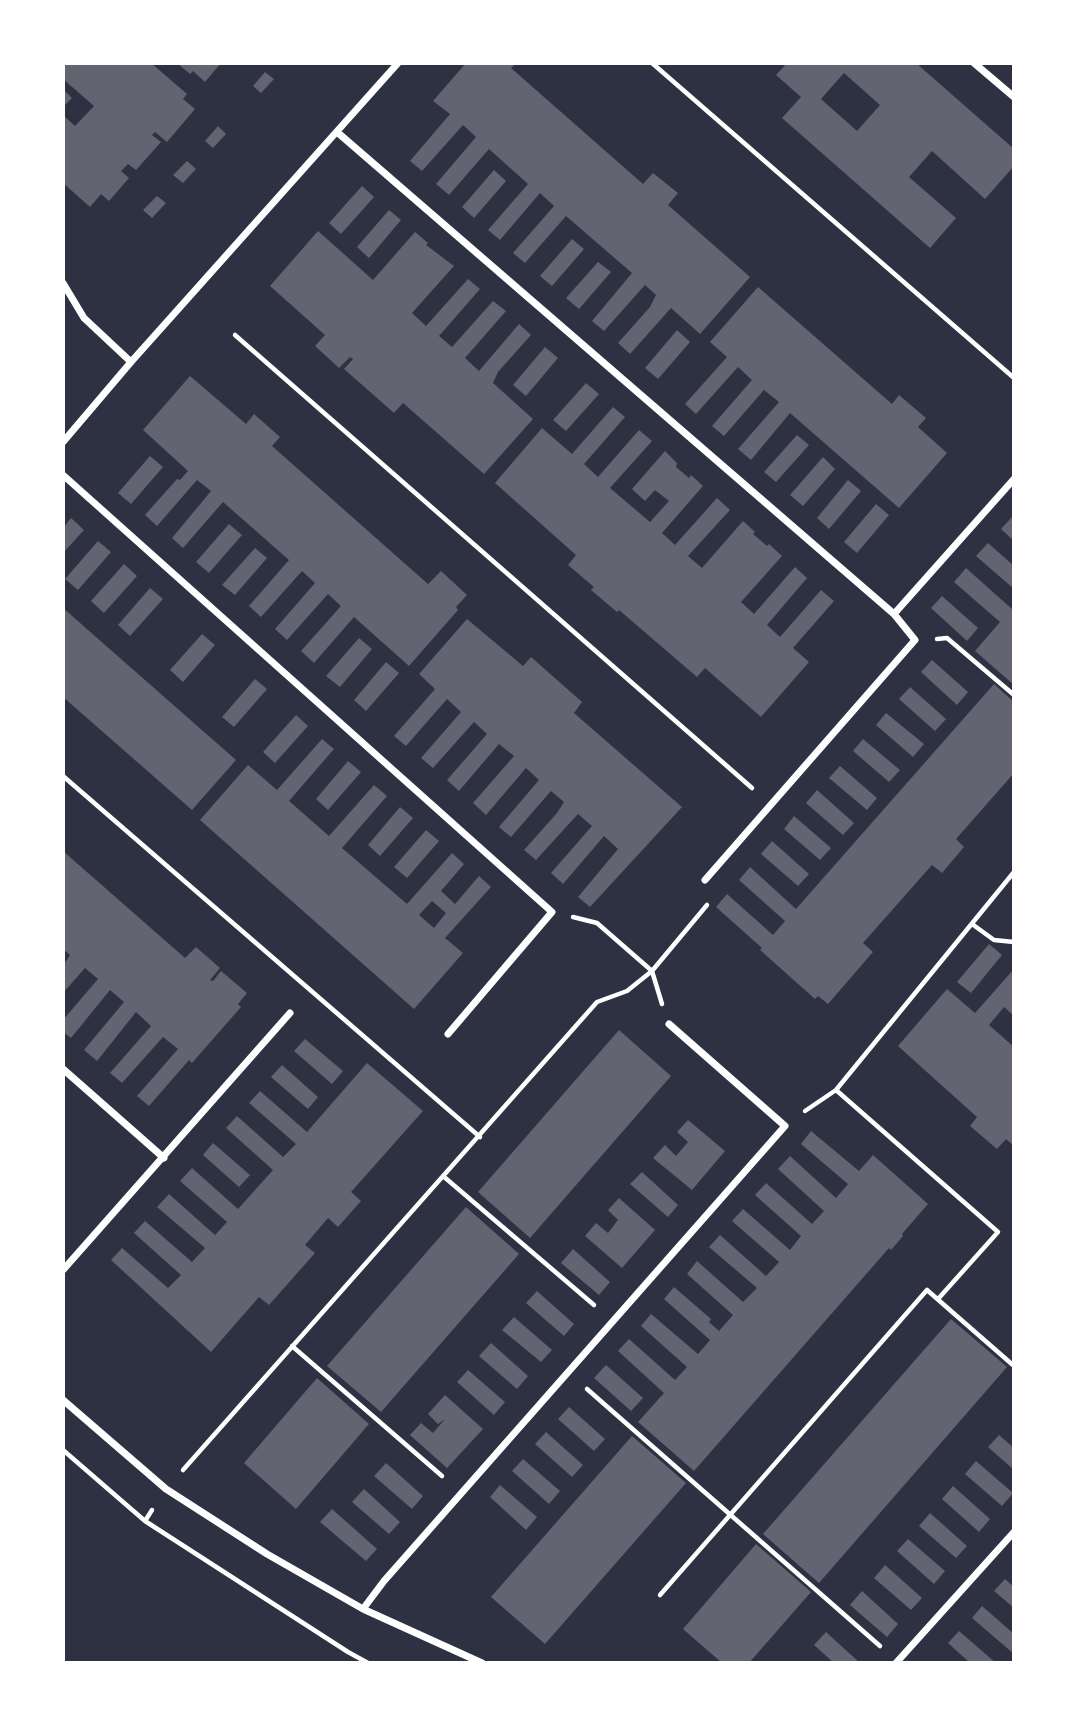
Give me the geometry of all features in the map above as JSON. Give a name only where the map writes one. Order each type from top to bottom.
[{"type":"street","points":[[63,442],[398,63]]},
{"type":"street","points":[[974,63],[1014,97]]},
{"type":"street","points":[[337,132],[894,614],[915,640],[705,880]]},
{"type":"street","points":[[63,284],[84,318],[131,362]]},
{"type":"street","points":[[63,475],[552,912],[448,1034]]},
{"type":"street","points":[[894,614],[1014,479]]},
{"type":"street","points":[[63,1270],[290,1013]]},
{"type":"street","points":[[363,1609],[384,1581],[785,1126],[669,1024]]},
{"type":"street","points":[[63,1069],[164,1158]]},
{"type":"street","points":[[63,1400],[166,1489],[267,1554],[363,1609],[482,1663]]},
{"type":"street","points":[[897,1662],[1014,1532]]},
{"type":"path","points":[[652,63],[1014,378]]},
{"type":"path","points":[[235,335],[771,805]]},
{"type":"path","points":[[915,640],[947,638],[1014,695]]},
{"type":"path","points":[[63,776],[480,1137]]},
{"type":"path","points":[[785,1126],[836,1090],[1014,872]]},
{"type":"path","points":[[145,1521],[166,1489],[597,1002],[627,991],[652,971],[707,906],[705,880]]},
{"type":"path","points":[[552,912],[597,923],[652,971],[669,1024]]},
{"type":"path","points":[[972,924],[994,940],[1014,942]]},
{"type":"path","points":[[836,1090],[998,1232],[938,1299]]},
{"type":"path","points":[[443,1176],[613,1321]]},
{"type":"path","points":[[660,1595],[927,1290],[1014,1366]]},
{"type":"path","points":[[292,1346],[461,1493]]},
{"type":"path","points":[[568,1372],[897,1662]]},
{"type":"path","points":[[63,1450],[145,1521],[368,1663]]},
{"type":"building","points":[[67,63],[151,63],[187,94],[183,99],[195,109],[167,142],[155,132],[152,135],[161,142],[136,170],[128,164],[121,171],[129,178],[109,201],[101,194],[90,207],[63,183],[63,115],[75,126],[94,106],[63,79],[63,67]]},
{"type":"building","points":[[177,63],[221,63],[205,82],[193,71],[190,74]]},
{"type":"building","points":[[466,63],[516,63],[511,68],[643,184],[653,173],[678,193],[668,205],[750,277],[700,334],[671,308],[630,354],[618,343],[650,307],[656,295],[645,285],[604,331],[592,321],[632,273],[566,216],[525,263],[513,253],[554,206],[540,193],[500,240],[488,230],[528,184],[489,149],[449,195],[436,184],[476,137],[463,125],[422,171],[410,161],[450,114],[433,101]]},
{"type":"building","points":[[787,63],[916,63],[1014,149],[1014,166],[985,199],[932,151],[909,177],[956,218],[930,248],[782,118],[801,97],[776,75]],"holes":[[[844,73],[880,105],[857,131],[821,99]]]},
{"type":"building","points":[[265,72],[274,79],[261,93],[253,86]]},
{"type":"building","points":[[63,89],[72,98],[63,107]]},
{"type":"building","points":[[218,126],[226,134],[213,148],[205,141]]},
{"type":"building","points":[[187,161],[196,169],[183,183],[173,175]]},
{"type":"building","points":[[494,170],[506,181],[474,218],[462,207]]},
{"type":"building","points":[[362,186],[374,197],[341,234],[329,223]]},
{"type":"building","points":[[157,196],[166,203],[152,218],[143,210]]},
{"type":"building","points":[[389,210],[401,220],[369,258],[357,247]]},
{"type":"building","points":[[318,231],[373,280],[415,232],[428,243],[426,245],[454,266],[412,313],[426,326],[468,279],[480,289],[439,336],[452,347],[493,301],[506,311],[465,358],[479,371],[519,324],[531,335],[498,372],[493,383],[533,419],[484,474],[403,403],[394,413],[344,369],[353,359],[350,357],[339,368],[315,346],[325,335],[270,286]]},
{"type":"building","points":[[572,239],[584,249],[552,286],[540,276]]},
{"type":"building","points":[[598,262],[611,272],[579,309],[566,298]]},
{"type":"building","points":[[758,287],[892,404],[899,395],[926,418],[918,427],[947,453],[899,508],[790,413],[751,460],[738,449],[779,402],[764,390],[724,436],[712,426],[752,380],[738,367],[696,414],[685,404],[727,357],[710,342]]},
{"type":"building","points":[[677,330],[690,342],[658,379],[645,368]]},
{"type":"building","points":[[545,347],[558,358],[526,396],[513,385]]},
{"type":"building","points":[[190,376],[246,424],[254,414],[280,437],[272,446],[428,584],[441,571],[467,595],[456,607],[458,610],[409,666],[354,617],[314,663],[301,651],[341,606],[328,594],[287,640],[275,629],[315,583],[302,571],[261,617],[249,606],[289,560],[223,502],[183,548],[172,538],[211,491],[197,480],[157,526],[145,515],[177,479],[180,480],[188,471],[143,430]]},
{"type":"building","points":[[586,383],[599,394],[566,431],[553,420]]},
{"type":"building","points":[[613,407],[625,417],[584,464],[598,477],[639,430],[652,441],[610,488],[650,522],[669,501],[655,490],[645,501],[632,489],[665,451],[677,463],[676,467],[703,486],[662,533],[675,545],[717,498],[730,510],[688,556],[702,568],[743,521],[755,532],[753,534],[782,556],[741,602],[754,614],[795,567],[807,578],[767,625],[780,637],[821,590],[834,601],[793,648],[809,662],[761,717],[705,668],[697,677],[619,610],[617,612],[591,590],[594,587],[568,565],[576,555],[495,483],[542,428],[572,454]]},
{"type":"building","points":[[797,435],[809,445],[776,482],[764,472]]},
{"type":"building","points":[[150,456],[163,467],[131,504],[118,493]]},
{"type":"building","points":[[823,457],[835,469],[803,506],[790,495]]},
{"type":"building","points":[[848,480],[861,491],[829,529],[817,518]]},
{"type":"building","points":[[876,504],[889,515],[857,553],[844,542]]},
{"type":"building","points":[[71,518],[84,530],[63,553],[63,528]]},
{"type":"building","points":[[1014,518],[1014,541],[1001,529]]},
{"type":"building","points":[[229,524],[242,535],[209,573],[196,562]]},
{"type":"building","points":[[98,541],[111,552],[78,590],[65,579]]},
{"type":"building","points":[[988,543],[1014,566],[1014,589],[976,556]]},
{"type":"building","points":[[255,548],[267,558],[235,595],[222,585]]},
{"type":"building","points":[[124,564],[137,576],[104,613],[91,601]]},
{"type":"building","points":[[966,568],[1012,609],[1014,607],[1014,685],[975,651],[1000,622],[954,582]]},
{"type":"building","points":[[150,588],[163,599],[130,636],[118,625]]},
{"type":"building","points":[[942,596],[978,628],[967,641],[931,608]]},
{"type":"building","points":[[63,608],[236,760],[192,810],[63,697]]},
{"type":"building","points":[[467,619],[523,666],[531,657],[582,702],[574,713],[682,807],[590,907],[578,897],[618,849],[604,836],[563,884],[551,873],[592,826],[578,814],[536,860],[524,850],[564,802],[551,791],[511,837],[499,827],[539,780],[526,768],[486,815],[473,803],[514,756],[499,744],[459,791],[447,780],[487,734],[474,722],[433,768],[421,758],[461,712],[447,699],[406,746],[394,736],[435,689],[419,674]]},
{"type":"building","points":[[202,634],[215,645],[183,682],[170,670]]},
{"type":"building","points":[[359,638],[372,649],[340,687],[326,676]]},
{"type":"building","points":[[932,660],[968,692],[957,705],[921,672]]},
{"type":"building","points":[[386,662],[399,673],[366,711],[354,700]]},
{"type":"building","points":[[255,679],[267,689],[234,727],[222,717]]},
{"type":"building","points":[[994,684],[1014,702],[1014,773],[956,839],[964,847],[942,873],[932,865],[863,943],[873,952],[828,1004],[818,996],[815,999],[716,907],[727,894],[773,935],[785,921],[739,880],[750,867],[796,909]]},
{"type":"building","points":[[910,687],[946,719],[935,731],[899,699]]},
{"type":"building","points":[[886,713],[924,744],[913,757],[876,725]]},
{"type":"building","points":[[296,715],[308,726],[275,763],[263,752]]},
{"type":"building","points":[[322,739],[334,749],[289,801],[329,836],[374,785],[387,796],[342,848],[407,904],[452,853],[464,864],[441,891],[455,904],[479,876],[491,887],[445,938],[463,953],[414,1009],[200,820],[248,765],[277,790]],"holes":[[[432,901],[446,913],[434,928],[419,915]]]},
{"type":"building","points":[[863,739],[900,770],[889,782],[853,751]]},
{"type":"building","points":[[348,761],[361,772],[328,810],[316,799]]},
{"type":"building","points":[[840,766],[877,798],[867,810],[829,778]]},
{"type":"building","points":[[817,790],[854,823],[843,835],[806,803]]},
{"type":"building","points":[[400,807],[413,818],[380,856],[368,845]]},
{"type":"building","points":[[794,816],[831,848],[820,860],[784,829]]},
{"type":"building","points":[[426,830],[439,841],[407,878],[394,867]]},
{"type":"building","points":[[772,841],[809,874],[798,886],[761,854]]},
{"type":"building","points":[[63,851],[185,958],[196,947],[220,968],[210,980],[213,981],[221,971],[247,993],[238,1004],[241,1007],[192,1063],[189,1060],[149,1106],[137,1096],[178,1049],[163,1037],[122,1083],[110,1073],[151,1026],[136,1012],[97,1061],[84,1050],[124,1002],[110,990],[71,1038],[63,1032],[63,1020],[98,979],[85,968],[63,993],[63,966],[70,955],[63,949]]},
{"type":"building","points":[[989,944],[1002,955],[971,993],[957,982]]},
{"type":"building","points":[[1014,969],[1014,1016],[1004,1007],[989,1025],[1014,1047],[1014,1146],[1006,1139],[997,1149],[970,1126],[977,1117],[898,1046],[947,989],[975,1013]]},
{"type":"building","points":[[619,1030],[671,1076],[530,1238],[478,1192]]},
{"type":"building","points":[[305,1039],[343,1071],[332,1084],[294,1051]]},
{"type":"building","points":[[367,1063],[423,1111],[351,1192],[361,1201],[338,1227],[328,1218],[305,1245],[315,1253],[269,1305],[259,1297],[211,1352],[111,1260],[122,1248],[168,1288],[181,1275],[134,1233],[145,1221],[192,1262],[205,1248],[157,1207],[169,1194],[215,1235],[227,1222],[180,1181],[192,1168],[238,1209],[273,1170],[226,1128],[237,1116],[283,1157],[296,1144],[249,1103],[260,1091],[307,1132]]},
{"type":"building","points":[[282,1065],[318,1097],[308,1109],[271,1077]]},
{"type":"building","points":[[688,1120],[725,1151],[692,1190],[653,1158],[665,1145],[676,1156],[688,1142],[677,1132]]},
{"type":"building","points":[[811,1131],[859,1171],[873,1155],[928,1204],[891,1250],[889,1248],[694,1471],[638,1422],[664,1393],[618,1351],[629,1339],[675,1380],[687,1367],[641,1326],[651,1314],[698,1354],[710,1340],[664,1299],[674,1287],[711,1319],[709,1322],[719,1331],[733,1315],[687,1274],[697,1261],[743,1302],[757,1288],[709,1247],[720,1235],[766,1276],[779,1262],[732,1221],[743,1209],[790,1250],[801,1236],[755,1195],[766,1183],[812,1224],[824,1211],[778,1169],[790,1156],[836,1198],[848,1184],[801,1144]]},
{"type":"building","points":[[213,1143],[250,1175],[239,1187],[203,1155]]},
{"type":"building","points":[[642,1172],[678,1205],[668,1217],[630,1184]]},
{"type":"building","points":[[619,1198],[655,1230],[622,1268],[585,1236],[596,1223],[608,1233],[618,1220],[608,1210]]},
{"type":"building","points":[[466,1207],[519,1254],[381,1412],[327,1366]]},
{"type":"building","points":[[573,1249],[610,1282],[599,1295],[561,1263]]},
{"type":"building","points":[[537,1291],[574,1324],[564,1336],[526,1303]]},
{"type":"building","points":[[514,1317],[552,1350],[541,1362],[502,1330]]},
{"type":"building","points":[[951,1319],[1007,1367],[819,1583],[763,1534]]},
{"type":"building","points":[[491,1343],[528,1376],[517,1389],[479,1356]]},
{"type":"building","points":[[606,1365],[643,1398],[631,1411],[594,1378]]},
{"type":"building","points":[[468,1370],[505,1402],[494,1415],[457,1382]]},
{"type":"building","points":[[317,1378],[369,1424],[296,1509],[244,1463]]},
{"type":"building","points":[[445,1395],[483,1429],[447,1468],[410,1435],[421,1423],[433,1433],[445,1419],[438,1424],[428,1414]]},
{"type":"building","points":[[569,1407],[605,1439],[594,1451],[558,1419]]},
{"type":"building","points":[[546,1432],[583,1465],[572,1477],[535,1444]]},
{"type":"building","points":[[999,1435],[1014,1448],[1014,1470],[988,1447]]},
{"type":"building","points":[[632,1436],[686,1483],[545,1644],[491,1597]]},
{"type":"building","points":[[523,1459],[560,1491],[549,1504],[512,1471]]},
{"type":"building","points":[[976,1461],[1013,1493],[1002,1506],[965,1474]]},
{"type":"building","points":[[386,1463],[423,1496],[412,1509],[374,1476]]},
{"type":"building","points":[[500,1485],[537,1517],[526,1530],[490,1497]]},
{"type":"building","points":[[953,1486],[990,1519],[979,1532],[942,1499]]},
{"type":"building","points":[[364,1489],[400,1522],[389,1534],[352,1502]]},
{"type":"building","points":[[332,1509],[377,1549],[366,1561],[320,1522]]},
{"type":"building","points":[[930,1513],[967,1546],[956,1558],[919,1526]]},
{"type":"building","points":[[908,1539],[945,1571],[934,1584],[897,1551]]},
{"type":"building","points":[[756,1544],[811,1592],[749,1663],[722,1663],[683,1629]]},
{"type":"building","points":[[885,1565],[922,1598],[911,1610],[874,1578]]},
{"type":"building","points":[[1005,1579],[1014,1587],[1014,1608],[994,1591]]},
{"type":"building","points":[[862,1591],[898,1624],[887,1637],[850,1605]]},
{"type":"building","points":[[982,1606],[1014,1634],[1014,1654],[972,1618]]},
{"type":"building","points":[[959,1631],[996,1663],[970,1663],[948,1643]]},
{"type":"building","points":[[826,1632],[860,1663],[834,1663],[814,1645]]}]
